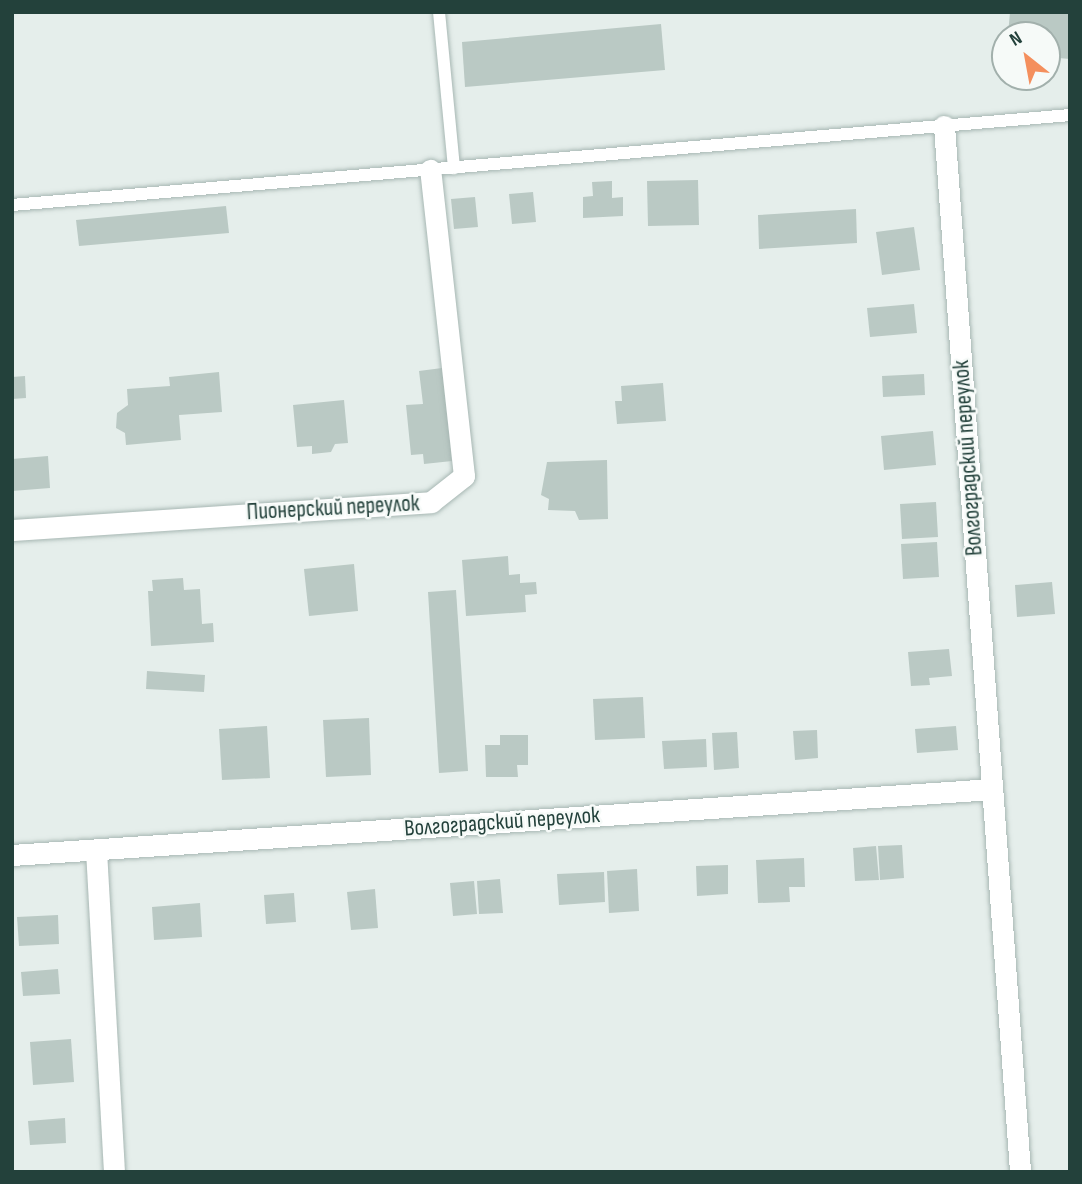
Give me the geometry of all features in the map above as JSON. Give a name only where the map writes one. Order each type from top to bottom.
[{"type":"street","name":"Волгоградский переулок","points":[[944,126],[1020,1172]]},
{"type":"street","name":"Пионерский переулок","points":[[12,530],[431,502],[464,476],[430,170]]},
{"type":"street","name":"Волгоградский переулок","points":[[12,855],[992,789]]},
{"type":"street","points":[[96,850],[114,1172]]},
{"type":"lane","points":[[439,12],[454,168]]},
{"type":"lane","points":[[12,205],[1070,115]]},
{"type":"building","points":[[1010,12],[1070,12],[1070,59],[1061,58],[1061,21],[1009,21]]},
{"type":"building","points":[[661,24],[665,70],[465,87],[462,42]]},
{"type":"building","points":[[698,180],[699,225],[648,226],[647,181]]},
{"type":"building","points":[[612,181],[612,198],[623,197],[623,216],[583,218],[583,197],[593,196],[592,182]]},
{"type":"building","points":[[533,192],[536,222],[512,224],[509,194]]},
{"type":"building","points":[[475,197],[478,227],[454,229],[451,199]]},
{"type":"building","points":[[226,206],[229,233],[79,246],[76,220]]},
{"type":"building","points":[[856,209],[857,243],[759,249],[758,215]]},
{"type":"building","points":[[914,227],[920,270],[882,275],[876,232]]},
{"type":"building","points":[[914,304],[917,333],[870,337],[867,308]]},
{"type":"building","points":[[442,368],[452,461],[424,464],[423,454],[411,455],[406,405],[423,404],[419,371]]},
{"type":"building","points":[[219,372],[222,412],[179,415],[181,440],[126,445],[125,433],[116,428],[117,413],[128,405],[127,389],[170,386],[169,377]]},
{"type":"building","points":[[924,374],[925,395],[883,397],[882,376]]},
{"type":"building","points":[[25,376],[26,398],[12,399],[12,377]]},
{"type":"building","points":[[663,383],[666,421],[617,424],[615,401],[622,401],[621,386]]},
{"type":"building","points":[[344,400],[348,443],[335,444],[331,452],[312,454],[312,446],[297,447],[293,405]]},
{"type":"building","points":[[933,431],[936,465],[884,470],[881,436]]},
{"type":"building","points":[[48,456],[50,488],[12,491],[12,459]]},
{"type":"building","points":[[607,460],[608,519],[579,520],[575,511],[548,510],[549,499],[541,495],[547,462]]},
{"type":"building","points":[[936,502],[938,537],[902,539],[900,504]]},
{"type":"building","points":[[937,542],[939,577],[903,579],[901,544]]},
{"type":"building","points":[[508,556],[509,575],[520,574],[520,583],[536,582],[537,594],[525,595],[526,612],[466,616],[462,560]]},
{"type":"building","points":[[354,564],[358,611],[309,616],[304,569]]},
{"type":"building","points":[[183,578],[184,590],[200,589],[202,624],[213,623],[214,642],[151,646],[148,591],[153,591],[152,580]]},
{"type":"building","points":[[1052,582],[1055,614],[1017,617],[1015,585]]},
{"type":"building","points":[[456,590],[468,771],[439,773],[428,592]]},
{"type":"building","points":[[949,649],[952,676],[929,678],[930,685],[911,686],[908,652]]},
{"type":"building","points":[[147,671],[205,675],[204,692],[146,689]]},
{"type":"building","points":[[643,697],[645,738],[595,740],[593,699]]},
{"type":"building","points":[[369,718],[371,775],[326,777],[323,720]]},
{"type":"building","points":[[267,726],[270,778],[222,780],[219,729]]},
{"type":"building","points":[[956,726],[958,750],[917,753],[915,729]]},
{"type":"building","points":[[817,730],[818,758],[795,760],[793,731]]},
{"type":"building","points":[[737,732],[739,768],[714,770],[712,733]]},
{"type":"building","points":[[500,735],[528,735],[528,765],[517,765],[518,777],[486,777],[485,745],[500,745]]},
{"type":"building","points":[[706,739],[707,767],[664,769],[662,741]]},
{"type":"building","points":[[902,845],[904,878],[880,880],[878,846]]},
{"type":"building","points":[[876,846],[879,880],[855,881],[853,848]]},
{"type":"building","points":[[804,858],[805,887],[789,887],[790,902],[758,903],[756,860]]},
{"type":"building","points":[[728,865],[728,894],[697,896],[696,866]]},
{"type":"building","points":[[637,869],[639,911],[609,913],[607,871]]},
{"type":"building","points":[[604,872],[605,902],[559,905],[557,874]]},
{"type":"building","points":[[500,879],[503,913],[479,914],[477,881]]},
{"type":"building","points":[[474,881],[477,914],[453,916],[450,883]]},
{"type":"building","points":[[375,889],[378,928],[351,930],[347,892]]},
{"type":"building","points":[[294,893],[296,922],[266,924],[264,895]]},
{"type":"building","points":[[200,903],[202,937],[154,940],[152,907]]},
{"type":"building","points":[[58,915],[59,944],[19,946],[17,917]]},
{"type":"building","points":[[58,969],[60,994],[23,996],[21,972]]},
{"type":"building","points":[[71,1039],[74,1082],[33,1085],[30,1042]]},
{"type":"building","points":[[65,1118],[66,1143],[30,1145],[28,1121]]}]
